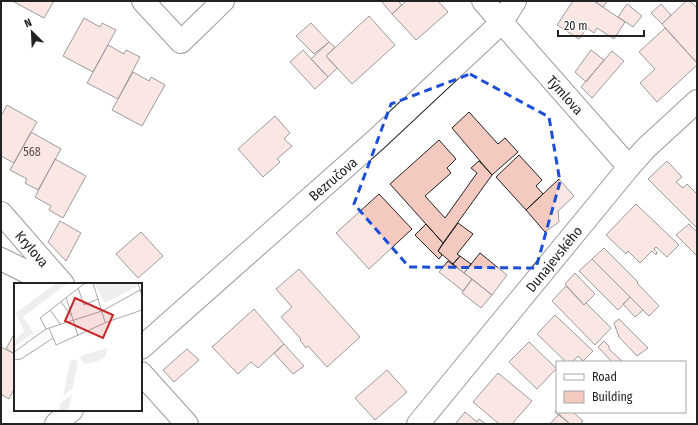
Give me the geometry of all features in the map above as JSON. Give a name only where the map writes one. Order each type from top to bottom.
[{"type":"street","points":[[143,1],[181,42],[223,1]]},
{"type":"street","name":"Týmlova","points":[[483,1],[629,167]]},
{"type":"street","name":"Bezručova","points":[[142,347],[378,139],[501,23],[515,1]]},
{"type":"street","name":"Dunajevského","points":[[418,424],[629,167],[646,148],[697,101]]},
{"type":"street","name":"Krylova","points":[[1,213],[62,283]]},
{"type":"street","name":"Krylova","points":[[1,259],[49,283]]},
{"type":"street","points":[[142,374],[186,424]]},
{"type":"street","points":[[56,424],[71,411]]},
{"type":"highlighted area","points":[[470,74],[549,117],[560,182],[536,268],[409,267],[354,204],[391,104]]},
{"type":"building","points":[[14,1],[54,1],[44,18]]},
{"type":"building","points":[[381,1],[398,1],[402,5],[392,14]]},
{"type":"building","points":[[403,1],[438,1],[448,12],[416,40],[392,14],[405,2]]},
{"type":"building","points":[[573,1],[594,1],[625,22],[614,39],[597,28],[594,33],[587,28],[579,39],[557,25]]},
{"type":"building","points":[[594,1],[607,1],[603,7]]},
{"type":"building","points":[[686,1],[690,1],[697,8],[697,63],[662,24]]},
{"type":"building","points":[[627,4],[642,16],[633,27],[618,17]]},
{"type":"building","points":[[661,4],[671,15],[662,24],[651,13]]},
{"type":"building","points":[[369,16],[395,45],[352,84],[326,56]]},
{"type":"building","points":[[84,18],[100,27],[102,23],[116,30],[93,72],[63,56]]},
{"type":"building","points":[[311,23],[329,42],[314,54],[296,36]]},
{"type":"building","points":[[665,28],[697,63],[697,65],[657,102],[640,83],[655,69],[639,52]]},
{"type":"building","points":[[329,42],[335,47],[326,56],[337,68],[328,77],[311,59]]},
{"type":"building","points":[[108,45],[124,54],[126,50],[140,57],[118,99],[87,83]]},
{"type":"building","points":[[303,50],[328,77],[315,89],[290,62]]},
{"type":"building","points":[[591,50],[604,60],[586,82],[575,72]]},
{"type":"building","points":[[612,51],[624,61],[592,98],[581,87]]},
{"type":"building","points":[[133,72],[149,81],[151,77],[165,85],[142,126],[112,110]]},
{"type":"building","points":[[7,105],[37,122],[14,163],[1,156],[1,116]]},
{"type":"building","points":[[469,112],[498,144],[505,138],[518,152],[492,175],[452,128]]},
{"type":"building","points":[[275,116],[290,133],[284,139],[292,146],[277,159],[280,162],[263,177],[238,149]]},
{"type":"building","points":[[31,132],[61,149],[38,190],[25,183],[27,179],[10,170]]},
{"type":"building","points":[[439,140],[456,159],[447,168],[451,173],[425,196],[445,218],[477,173],[471,168],[479,161],[492,175],[443,243],[390,184]]},
{"type":"building","points":[[519,155],[542,180],[536,186],[543,194],[526,210],[496,177]]},
{"type":"building","points":[[55,159],[86,176],[63,218],[49,210],[51,206],[35,197]]},
{"type":"building","points":[[667,161],[682,177],[676,182],[683,188],[687,184],[697,194],[697,228],[648,179]]},
{"type":"building","points":[[559,179],[574,196],[558,211],[559,222],[545,232],[526,210]]},
{"type":"building","points":[[379,194],[412,229],[369,269],[336,233]]},
{"type":"building","points":[[636,204],[679,245],[667,257],[656,247],[654,249],[657,252],[656,255],[652,251],[640,263],[628,251],[626,254],[606,235]]},
{"type":"building","points":[[60,221],[81,233],[66,261],[48,242]]},
{"type":"building","points":[[458,223],[473,234],[457,254],[460,256],[453,264],[438,251]]},
{"type":"building","points":[[426,224],[443,243],[438,251],[442,255],[439,259],[415,235]]},
{"type":"building","points":[[689,224],[697,232],[697,256],[676,235]]},
{"type":"building","points":[[141,232],[163,256],[138,278],[116,254]]},
{"type":"building","points":[[604,248],[638,282],[637,283],[659,306],[649,316],[592,259]]},
{"type":"building","points":[[480,253],[507,275],[492,295],[464,273]]},
{"type":"building","points":[[460,256],[471,264],[464,273],[453,264]]},
{"type":"building","points":[[592,259],[630,297],[618,310],[579,271]]},
{"type":"building","points":[[448,261],[472,279],[463,291],[439,272]]},
{"type":"building","points":[[299,269],[360,337],[327,367],[308,346],[306,348],[300,340],[301,339],[281,317],[292,307],[276,289]]},
{"type":"building","points":[[575,273],[595,294],[584,305],[565,284]]},
{"type":"building","points":[[472,279],[492,295],[481,308],[462,293]]},
{"type":"building","points":[[566,286],[584,305],[586,303],[611,328],[595,345],[552,301]]},
{"type":"building","points":[[630,297],[643,310],[635,317],[623,304]]},
{"type":"building","points":[[254,309],[284,344],[258,368],[251,362],[238,374],[212,347]]},
{"type":"building","points":[[555,315],[593,351],[583,361],[578,356],[573,361],[565,361],[537,334]]},
{"type":"building","points":[[619,319],[648,348],[637,356],[619,337],[614,323]]},
{"type":"building","points":[[14,334],[14,353],[6,349]]},
{"type":"building","points":[[604,341],[609,346],[609,349],[622,361],[611,361],[598,347]]},
{"type":"building","points":[[529,342],[556,368],[556,370],[537,389],[509,362]]},
{"type":"building","points":[[284,344],[304,366],[293,374],[274,353]]},
{"type":"building","points":[[1,347],[14,354],[14,389],[9,399],[1,394]]},
{"type":"building","points":[[187,349],[199,360],[174,382],[163,370]]},
{"type":"building","points":[[387,370],[407,392],[375,420],[355,398]]},
{"type":"building","points":[[498,373],[532,401],[512,424],[499,424],[473,402]]},
{"type":"building","points":[[465,412],[477,422],[479,419],[486,424],[455,424]]},
{"type":"building","points":[[556,413],[574,413],[583,421],[580,424],[570,424]]},
{"type":"building","points":[[559,414],[570,424],[550,424]]}]
